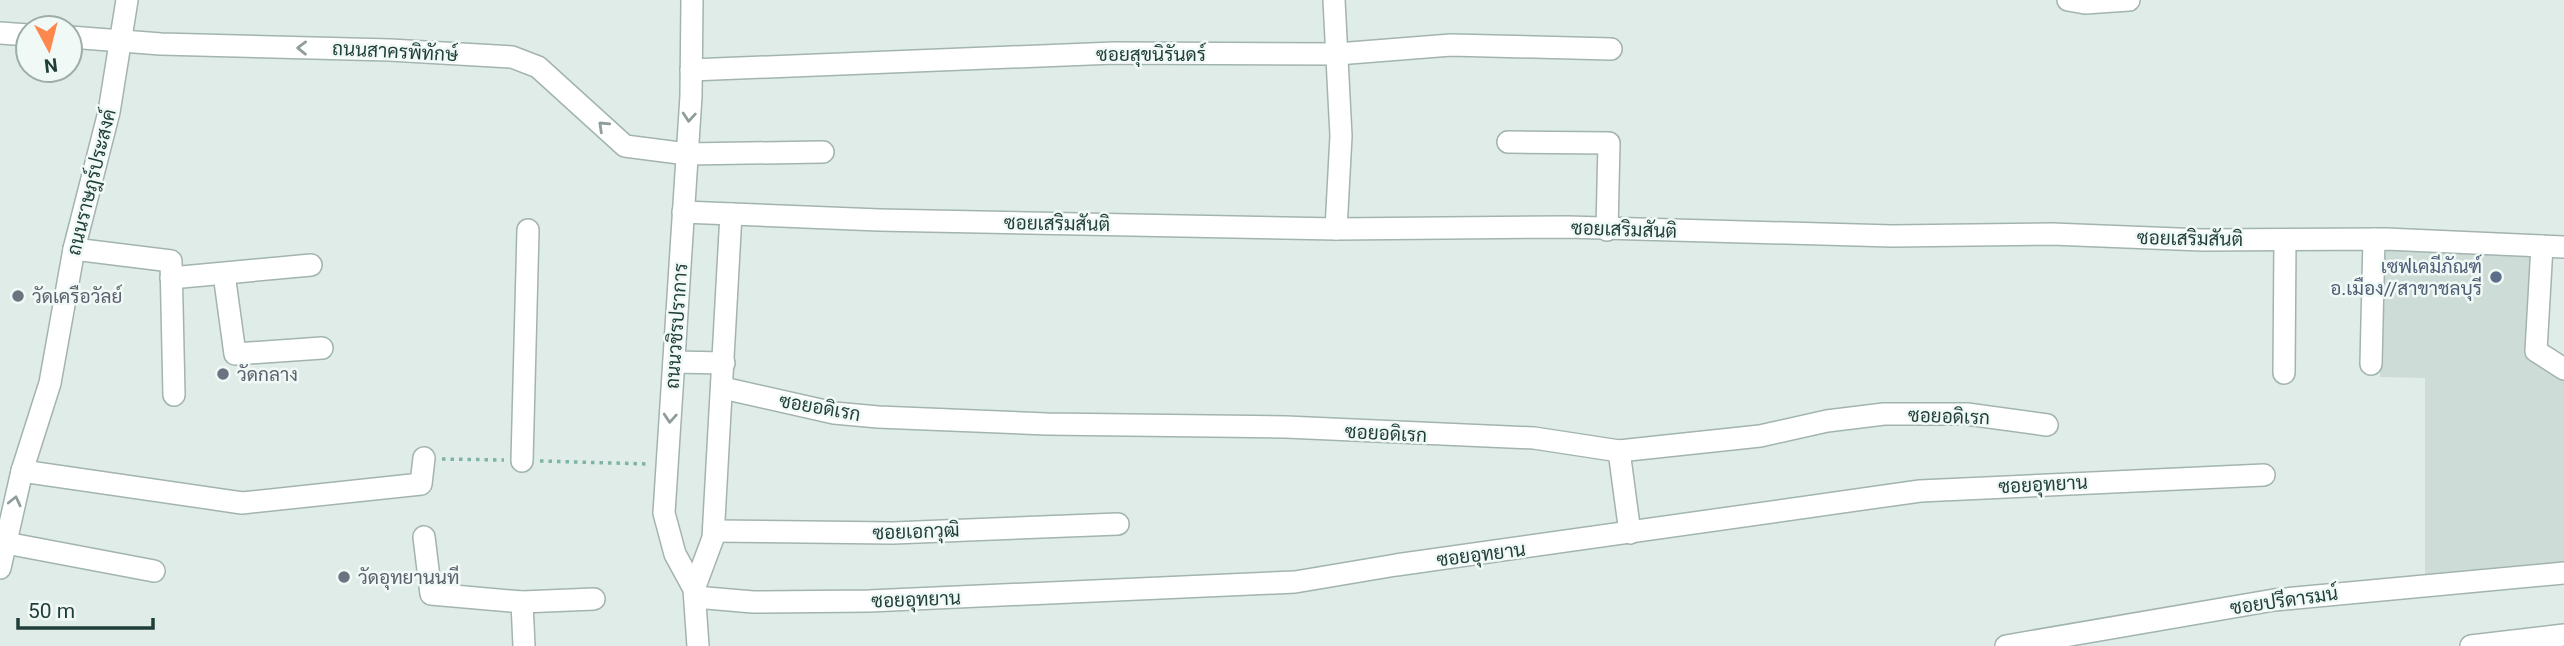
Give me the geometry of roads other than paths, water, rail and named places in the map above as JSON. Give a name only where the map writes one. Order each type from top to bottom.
[{"type":"street","name":"ถนนราษฎร์ประสงค์","points":[[0,568],[22,471],[50,383],[74,249],[109,112],[127,0]]},
{"type":"street","name":"ถนนวชิรปราการ","points":[[692,0],[687,154],[664,513],[675,554],[694,593],[698,646]]},
{"type":"street","points":[[1334,0],[1341,136],[1336,229]]},
{"type":"street","points":[[2068,0],[2129,0]]},
{"type":"street","name":"ถนนสาครพิทักษ์","points":[[84,38],[161,44],[390,50],[512,57],[538,67],[625,146],[687,154],[823,152]]},
{"type":"street","name":"ซอยสุขนิรันดร์","points":[[691,70],[1114,53],[1337,54],[1451,46],[1611,49]]},
{"type":"street","points":[[1508,142],[1609,143],[1607,230]]},
{"type":"street","name":"ซอยเสริมสันติ","points":[[683,212],[879,220],[1336,229],[1567,227],[1607,230],[2374,239],[2564,247]]},
{"type":"street","points":[[694,593],[713,531],[732,214]]},
{"type":"street","points":[[522,461],[528,230]]},
{"type":"street","points":[[2371,364],[2374,239]]},
{"type":"street","points":[[2284,373],[2285,240]]},
{"type":"street","points":[[2542,246],[2536,351],[2564,369]]},
{"type":"street","points":[[74,249],[171,261],[174,395]]},
{"type":"street","points":[[171,278],[311,265]]},
{"type":"street","points":[[224,274],[235,354],[322,348]]},
{"type":"street","points":[[674,362],[724,363]]},
{"type":"street","name":"ซอยอดิเรก","points":[[723,388],[834,413],[1047,424],[1286,427],[1534,438],[1619,451],[1760,436],[1827,421],[1884,414],[1966,414],[2047,425]]},
{"type":"street","points":[[1619,451],[1630,533]]},
{"type":"street","points":[[22,471],[242,503],[421,484],[424,458]]},
{"type":"street","name":"ซอยอุทยาน","points":[[694,593],[811,603],[1244,586],[1295,582],[1920,491],[2264,475]]},
{"type":"street","name":"ซอยเอกวุฒิ","points":[[713,531],[892,533],[1118,524]]},
{"type":"street","points":[[424,537],[431,594],[522,602],[594,599]]},
{"type":"street","points":[[6,543],[154,571]]},
{"type":"street","name":"ซอยปรีดารมน์","points":[[2006,646],[2274,600],[2564,573]]},
{"type":"street","points":[[522,602],[524,646]]},
{"type":"street","points":[[2472,646],[2534,643],[2564,635]]},
{"type":"place","name":"เซฟเคมีภัณฑ์ อ.เมือง//สาขาชลบุรี","points":[[2496,277]]},
{"type":"place","name":"วัดเครือวัลย์","points":[[18,296]]},
{"type":"place","name":"วัดกลาง","points":[[223,374]]},
{"type":"place","name":"วัดอุทยานนที","points":[[344,577]]}]
